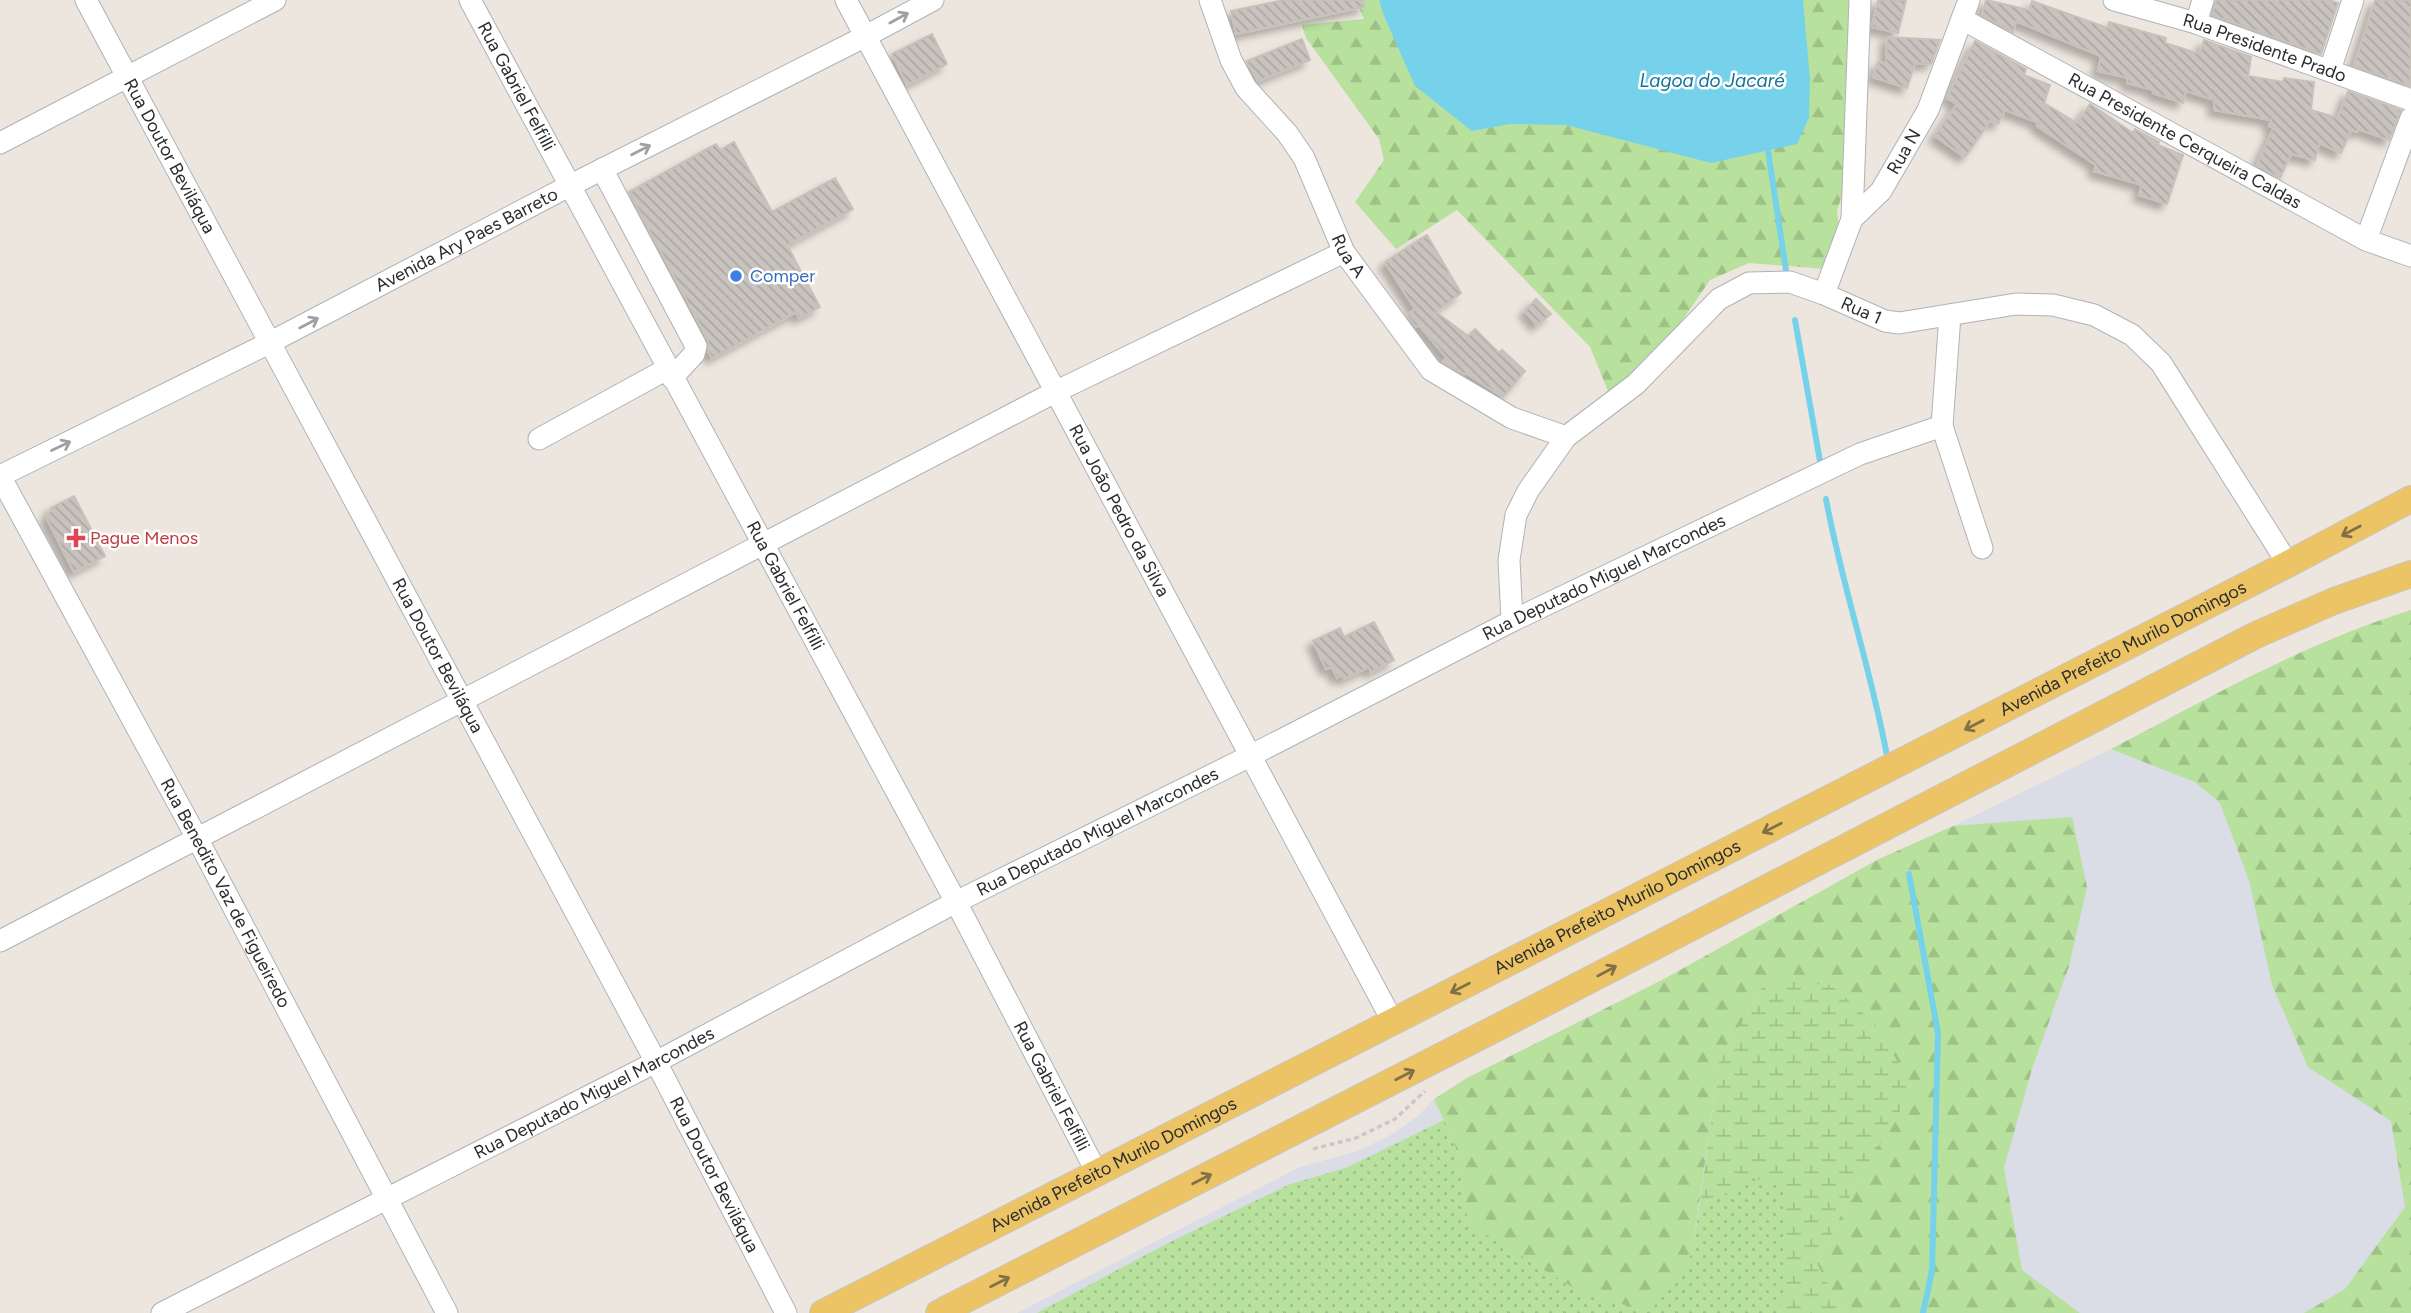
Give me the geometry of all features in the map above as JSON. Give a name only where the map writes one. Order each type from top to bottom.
[{"type":"main road","name":"Avenida Prefeito Murilo Domingos","points":[[823,1313],[2411,499]]},
{"type":"main road","points":[[939,1313],[1529,1012],[2256,635],[2334,601],[2411,574]]},
{"type":"street","name":"Rua Doutor Beviláqua","points":[[86,0],[656,1062],[786,1313]]},
{"type":"street","name":"Rua Gabriel Felfilli","points":[[470,0],[956,902],[1097,1173]]},
{"type":"street","name":"Rua João Pedro da Silva","points":[[846,0],[1393,1022]]},
{"type":"street","name":"Avenida Ary Paes Barreto","points":[[0,476],[269,343],[933,0]]},
{"type":"street","name":"Rua A","points":[[1210,0],[1231,60],[1246,88],[1287,133],[1304,158],[1344,251],[1431,370],[1512,418],[1566,437]]},
{"type":"street","points":[[1852,219],[1860,0]]},
{"type":"street","name":"Rua Presidente Prado","points":[[2115,0],[2196,23],[2411,100]]},
{"type":"street","points":[[2196,23],[2203,0]]},
{"type":"street","points":[[2330,70],[2353,0]]},
{"type":"street","points":[[0,143],[270,1]]},
{"type":"street","name":"Rua N","points":[[1824,294],[1852,219],[1881,191],[1928,110],[1966,10]]},
{"type":"street","name":"Rua Presidente Cerqueira Caldas","points":[[1966,10],[2366,240],[2411,256]]},
{"type":"street","points":[[2366,240],[2411,118]]},
{"type":"street","points":[[539,439],[670,373],[694,354],[696,346],[603,169]]},
{"type":"street","points":[[0,941],[464,702],[1055,392],[1344,251]]},
{"type":"street","name":"Rua 1","points":[[1512,621],[1509,560],[1516,515],[1528,491],[1566,437],[1636,384],[1719,299],[1749,284],[1790,282],[1885,321],[1899,323],[2017,304],[2053,305],[2094,315],[2132,335],[2161,363],[2287,564]]},
{"type":"street","points":[[1950,315],[1942,426],[1982,548]]},
{"type":"street","name":"Rua Deputado Miguel Marcondes","points":[[162,1313],[656,1062],[956,902],[1250,756],[1512,621],[1860,454],[1942,426]]},
{"type":"street","name":"Rua Benedito Vaz de Figueiredo","points":[[0,476],[198,840],[447,1313]]},
{"type":"shaded area","points":[[2411,610],[2411,1313],[1017,1313],[1300,1167],[1358,1151],[1389,1136],[1418,1116],[1434,1099],[1467,1078],[1664,979],[1879,859],[2111,749],[2244,679],[2312,647]]},
{"type":"green space","points":[[1356,0],[1851,0],[1848,177],[1837,211],[1841,243],[1826,269],[1749,263],[1710,280],[1673,334],[1627,381],[1608,391],[1590,347],[1457,210],[1396,249],[1355,202],[1384,160],[1379,139],[1306,38],[1302,25],[1364,19]]},
{"type":"green space","points":[[2411,610],[2411,1313],[2304,1313],[2345,1289],[2405,1207],[2391,1121],[2308,1067],[2272,985],[2249,880],[2220,803],[2195,782],[2111,749],[2295,655],[2333,638]]},
{"type":"green space","points":[[2072,817],[2087,887],[2069,966],[2032,1069],[2004,1168],[2022,1270],[2080,1313],[1843,1313],[1817,1264],[1860,1176],[1766,980],[1719,1062],[1692,1254],[1650,1312],[1582,1293],[1469,1224],[1455,1144],[1434,1099],[1467,1078],[1664,979],[1879,859],[1953,826]]},
{"type":"green space","points":[[1766,980],[1831,985],[1874,1023],[1914,1088],[1860,1176],[1817,1264],[1843,1313],[1779,1313],[1784,1291],[1784,1186],[1752,1178],[1699,1209],[1719,1062]]},
{"type":"green space","points":[[1444,1120],[1455,1144],[1469,1224],[1692,1254],[1699,1209],[1752,1177],[1784,1186],[1784,1292],[1779,1313],[1037,1313],[1166,1244],[1288,1185],[1348,1167]]},
{"type":"water","name":"Lagoa do Jacaré","points":[[1379,0],[1803,0],[1810,79],[1809,118],[1797,144],[1711,163],[1566,125],[1510,124],[1472,131],[1415,86]]},
{"type":"building","points":[[1284,0],[1363,0],[1364,7],[1236,34],[1231,11]]},
{"type":"building","points":[[1878,0],[1906,0],[1898,33],[1872,27]]},
{"type":"building","points":[[1986,0],[2029,10],[2032,1],[2108,28],[2109,22],[2166,38],[2165,43],[2200,54],[2204,40],[2251,57],[2248,76],[2283,82],[2284,78],[2314,82],[2311,110],[2338,118],[2348,91],[2401,110],[2389,140],[2358,129],[2357,132],[2351,130],[2341,153],[2319,143],[2315,160],[2291,154],[2280,178],[2257,165],[2274,127],[2269,126],[2271,120],[2214,110],[2215,100],[2186,91],[2183,103],[2153,93],[2154,90],[2127,83],[2128,78],[2098,71],[2101,56],[2016,21],[2013,32],[1982,15]]},
{"type":"building","points":[[2216,0],[2329,0],[2338,3],[2321,54],[2212,15]]},
{"type":"building","points":[[2375,0],[2411,0],[2410,86],[2354,66]]},
{"type":"building","points":[[932,34],[947,64],[907,85],[892,54]]},
{"type":"building","points":[[1887,37],[1940,40],[1931,64],[1915,63],[1907,88],[1873,77],[1878,62],[1886,64]]},
{"type":"building","points":[[1302,39],[1310,60],[1258,81],[1247,61]]},
{"type":"building","points":[[1975,41],[2026,69],[2024,75],[2050,85],[2044,103],[2077,123],[2090,104],[2133,133],[2135,129],[2159,142],[2158,145],[2183,155],[2167,204],[2139,195],[2142,185],[2094,171],[2096,165],[2037,126],[2039,123],[2005,110],[1998,124],[1990,121],[1965,157],[1935,136],[1957,104],[1947,98]]},
{"type":"building","name":"Comper","points":[[734,142],[772,212],[835,178],[853,209],[787,245],[820,307],[799,318],[796,312],[712,358],[708,351],[708,340],[629,192],[716,144],[720,150]]},
{"type":"building","points":[[1427,235],[1461,293],[1436,312],[1468,336],[1475,329],[1499,353],[1502,350],[1525,371],[1503,397],[1443,362],[1447,358],[1407,315],[1415,309],[1385,262]]},
{"type":"building","points":[[1536,299],[1551,314],[1537,325],[1525,311]]},
{"type":"building","name":"Pague Menos","points":[[74,496],[105,556],[74,572],[47,519],[51,508]]},
{"type":"building","points":[[1374,622],[1394,660],[1371,672],[1369,667],[1344,679],[1342,675],[1337,678],[1332,667],[1326,669],[1313,641],[1340,628],[1344,637]]},
{"type":"waterway","points":[[1767,144],[1787,277]]},
{"type":"waterway","points":[[1795,320],[1820,461]]},
{"type":"waterway","points":[[1826,499],[1887,756]]},
{"type":"waterway","points":[[1909,874],[1938,1033],[1932,1271],[1923,1313]]},
{"type":"place","name":"Comper","points":[[736,276]]},
{"type":"place","name":"Pague Menos","points":[[76,538]]}]
